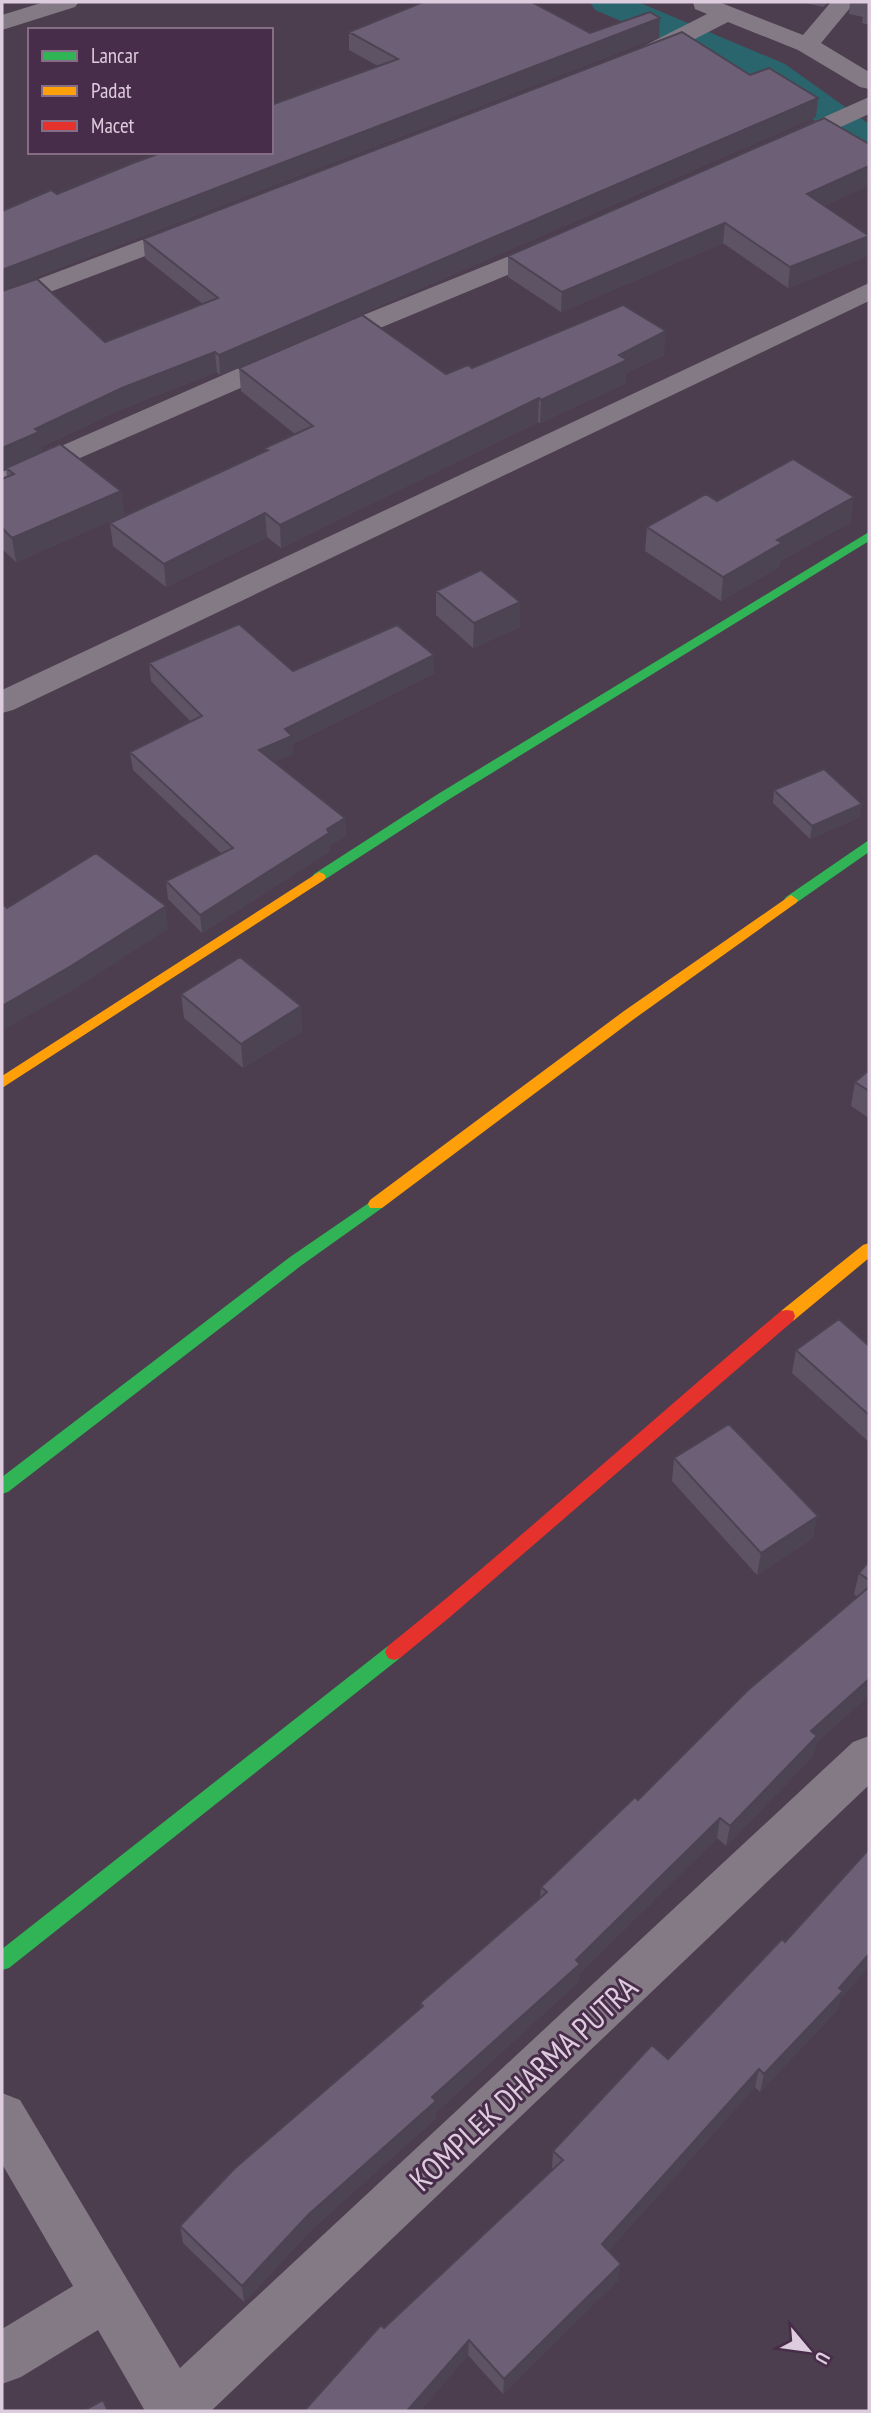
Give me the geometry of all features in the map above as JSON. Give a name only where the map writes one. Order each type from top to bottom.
[{"type":"street","points":[[2,23],[67,2]]},
{"type":"street","points":[[698,2],[723,15],[807,45],[868,98],[818,128],[761,154]]},
{"type":"street","points":[[807,45],[843,2]]},
{"type":"street","points":[[620,65],[662,48],[723,15]]},
{"type":"street","points":[[2,302],[217,219]]},
{"type":"street","points":[[2,483],[316,345],[584,233]]},
{"type":"street","points":[[2,703],[869,291]]},
{"type":"street","points":[[2,1083],[443,797],[869,537]]},
{"type":"street","points":[[2,1487],[296,1261],[440,1159],[629,1015],[869,845]]},
{"type":"street","points":[[2,1961],[467,1594],[718,1373],[869,1249]]},
{"type":"street","name":"KOMPLEK DHARMA PUTRA","points":[[175,2410],[869,1756]]},
{"type":"street","points":[[2,2117],[175,2410]]},
{"type":"street","points":[[2,2358],[107,2295]]},
{"type":"building","points":[[423,2],[532,2],[590,33],[650,12],[660,18],[2,270],[2,211],[51,190],[57,194],[158,154],[273,154],[273,104],[398,59],[349,32]]},
{"type":"building","points":[[682,32],[750,75],[769,68],[818,98],[219,355],[215,352],[122,388],[35,429],[39,432],[2,448],[2,291],[37,279],[105,342],[218,298],[143,239]]},
{"type":"building","points":[[824,118],[869,144],[869,166],[807,194],[869,236],[790,267],[725,223],[562,292],[508,256]]},
{"type":"building","points":[[623,305],[666,331],[619,355],[627,360],[541,400],[539,398],[280,525],[265,513],[164,564],[110,523],[268,450],[265,448],[313,426],[239,368],[362,315],[446,374],[468,365],[472,368]]},
{"type":"building","points":[[60,444],[121,491],[12,538],[2,528],[2,479],[14,474],[6,468]]},
{"type":"building","points":[[793,459],[854,497],[777,540],[782,543],[723,577],[647,527],[706,494],[717,501]]},
{"type":"building","points":[[481,570],[520,602],[474,623],[436,591]]},
{"type":"building","points":[[239,624],[293,671],[397,625],[434,655],[285,729],[292,736],[259,750],[345,818],[327,829],[329,833],[200,915],[166,881],[233,848],[130,752],[202,716],[149,663]]},
{"type":"building","points":[[824,769],[862,804],[812,826],[774,790]]},
{"type":"building","points":[[96,853],[166,906],[2,1006],[2,903],[7,908]]},
{"type":"building","points":[[240,957],[301,1006],[241,1044],[181,994]]},
{"type":"building","points":[[869,1070],[869,1091],[855,1082]]},
{"type":"building","points":[[839,1319],[869,1346],[869,1415],[796,1350]]},
{"type":"building","points":[[729,1424],[818,1516],[761,1553],[674,1458]]},
{"type":"building","points":[[869,1561],[869,1580],[859,1573]]},
{"type":"building","points":[[869,1587],[869,1679],[811,1731],[817,1736],[730,1826],[720,1818],[576,1960],[580,1964],[432,2097],[436,2101],[308,2215],[242,2286],[180,2226],[234,2169],[423,2006],[420,2003],[547,1892],[541,1887],[635,1797],[638,1800],[748,1690]]},
{"type":"building","points":[[869,1849],[869,1954],[839,1988],[843,1991],[764,2074],[759,2069],[602,2244],[621,2264],[504,2379],[469,2340],[407,2411],[304,2411],[381,2325],[384,2328],[563,2160],[553,2151],[652,2045],[668,2059],[782,1939],[785,1942]]},
{"type":"building","points":[[103,2400],[108,2411],[83,2411]]},
{"type":"waterway","points":[[608,2],[772,72],[869,142]]},
{"type":"traffic: fast","points":[[319,877],[443,797],[869,536]]},
{"type":"traffic: fast","points":[[791,900],[869,845]]},
{"type":"traffic: fast","points":[[2,1487],[296,1261],[376,1204]]},
{"type":"traffic: fast","points":[[2,1961],[394,1652]]},
{"type":"traffic: slow","points":[[2,1083],[319,877]]},
{"type":"traffic: slow","points":[[376,1204],[629,1015],[791,900]]},
{"type":"traffic: slow","points":[[787,1316],[869,1249]]},
{"type":"traffic: jam","points":[[394,1652],[494,1570],[787,1316]]}]
